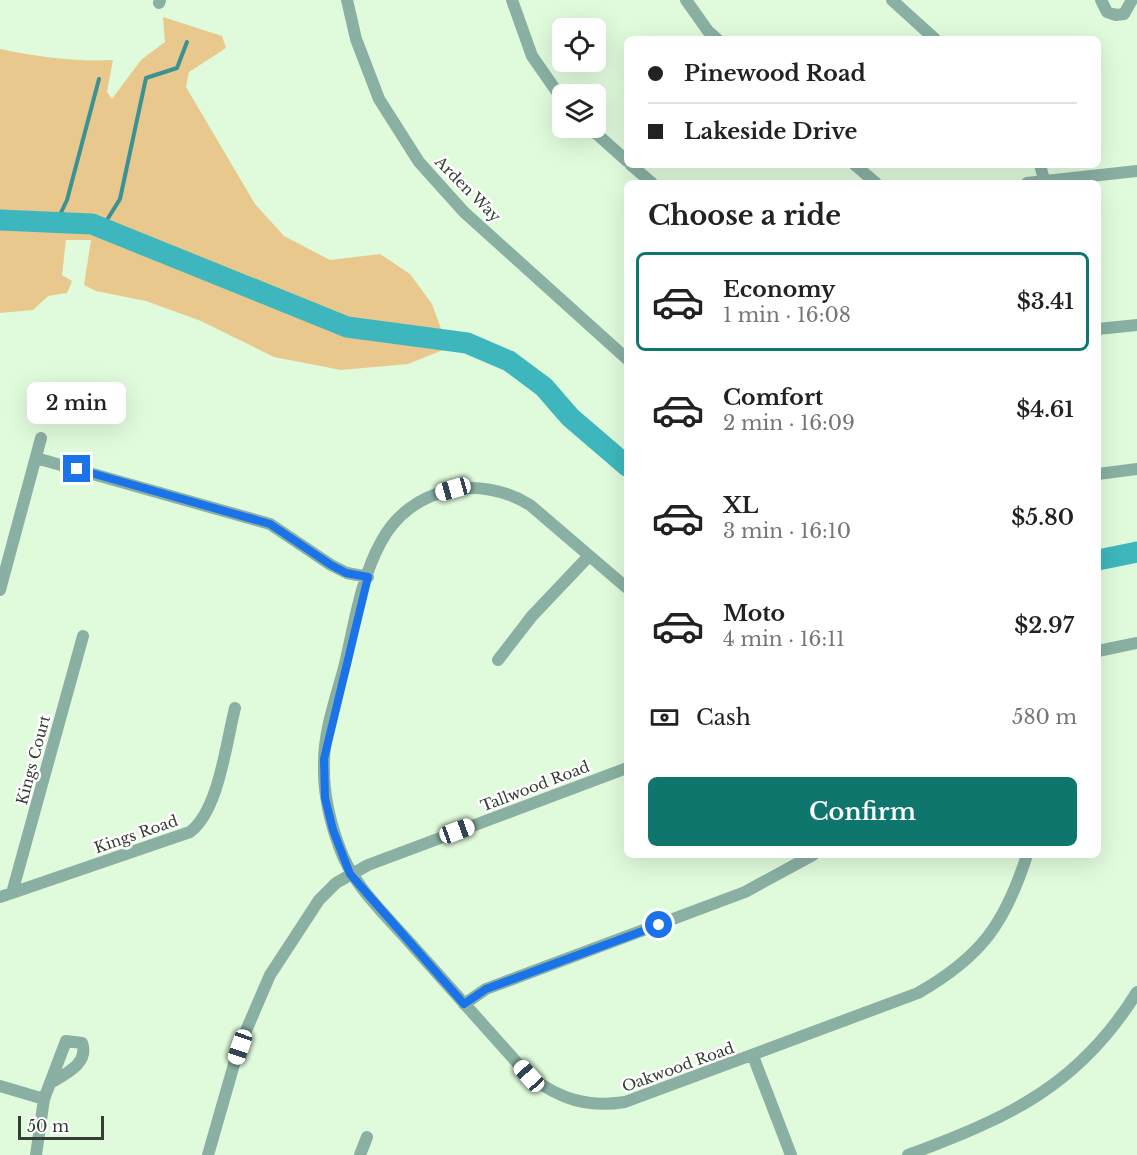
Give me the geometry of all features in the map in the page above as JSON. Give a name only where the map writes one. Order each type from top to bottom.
[{"type":"street","name":"Arden Way","points":[[347,0],[356,39],[379,99],[420,162],[465,212],[624,356]]},
{"type":"street","points":[[512,0],[532,57],[552,85]]},
{"type":"street","points":[[686,0],[714,36]]},
{"type":"street","points":[[892,0],[932,36]]},
{"type":"street","points":[[1101,0],[1107,12],[1116,15],[1124,14],[1132,0]]},
{"type":"street","points":[[601,138],[624,158]]},
{"type":"street","points":[[635,168],[649,180]]},
{"type":"street","points":[[858,168],[872,180]]},
{"type":"street","points":[[1053,180],[1137,171]]},
{"type":"street","points":[[1101,329],[1137,325]]},
{"type":"street","points":[[0,590],[41,438]]},
{"type":"street","points":[[36,458],[270,524],[331,565],[346,573],[368,577]]},
{"type":"street","points":[[1101,474],[1137,469]]},
{"type":"street","name":"Oakwood Road","points":[[624,586],[522,500],[501,490],[472,487],[437,494],[417,503],[403,514],[381,542],[368,577],[324,759],[325,798],[333,830],[350,874],[529,1076],[546,1089],[569,1100],[590,1105],[625,1102],[900,1000],[953,973],[990,935],[1004,914],[1026,858]]},
{"type":"street","points":[[498,660],[532,616],[588,557]]},
{"type":"street","name":"Kings Court","points":[[6,895],[83,636]]},
{"type":"street","points":[[1101,650],[1137,643]]},
{"type":"street","name":"Kings Road","points":[[6,895],[190,831],[201,823],[211,803],[235,708]]},
{"type":"street","name":"Tallwood Road","points":[[208,1155],[232,1069],[270,975],[319,900],[350,874],[368,865],[624,769]]},
{"type":"street","points":[[464,1004],[486,989],[745,892],[807,858]]},
{"type":"street","points":[[908,1155],[981,1128],[1048,1090],[1091,1053],[1124,1013],[1137,992]]},
{"type":"street","points":[[753,1056],[792,1155]]},
{"type":"street","points":[[36,1155],[44,1099],[52,1082]]},
{"type":"street","points":[[0,1086],[44,1099]]},
{"type":"street","points":[[360,1155],[367,1137]]},
{"type":"shaded area","points":[[163,17],[222,36],[226,48],[189,72],[186,87],[255,204],[284,236],[330,260],[380,254],[410,274],[432,304],[448,348],[408,364],[341,370],[274,357],[201,321],[146,301],[96,291],[84,285],[91,240],[66,240],[62,275],[72,281],[67,293],[48,296],[33,310],[0,313],[0,49],[56,58],[113,60],[107,92],[112,99],[141,60],[165,42]]},
{"type":"waterway","points":[[102,228],[120,199],[146,78],[177,68],[187,42]]},
{"type":"waterway","points":[[56,223],[67,200],[99,79]]},
{"type":"waterway","points":[[0,220],[92,224],[347,327],[467,343],[509,361],[544,387],[570,417],[624,463]]},
{"type":"waterway","points":[[1101,559],[1137,552]]},
{"type":"route","points":[[77,469],[270,524],[331,565],[346,573],[368,577],[332,715],[324,759],[325,798],[339,849],[350,874],[464,1004],[486,989],[659,925]]}]
